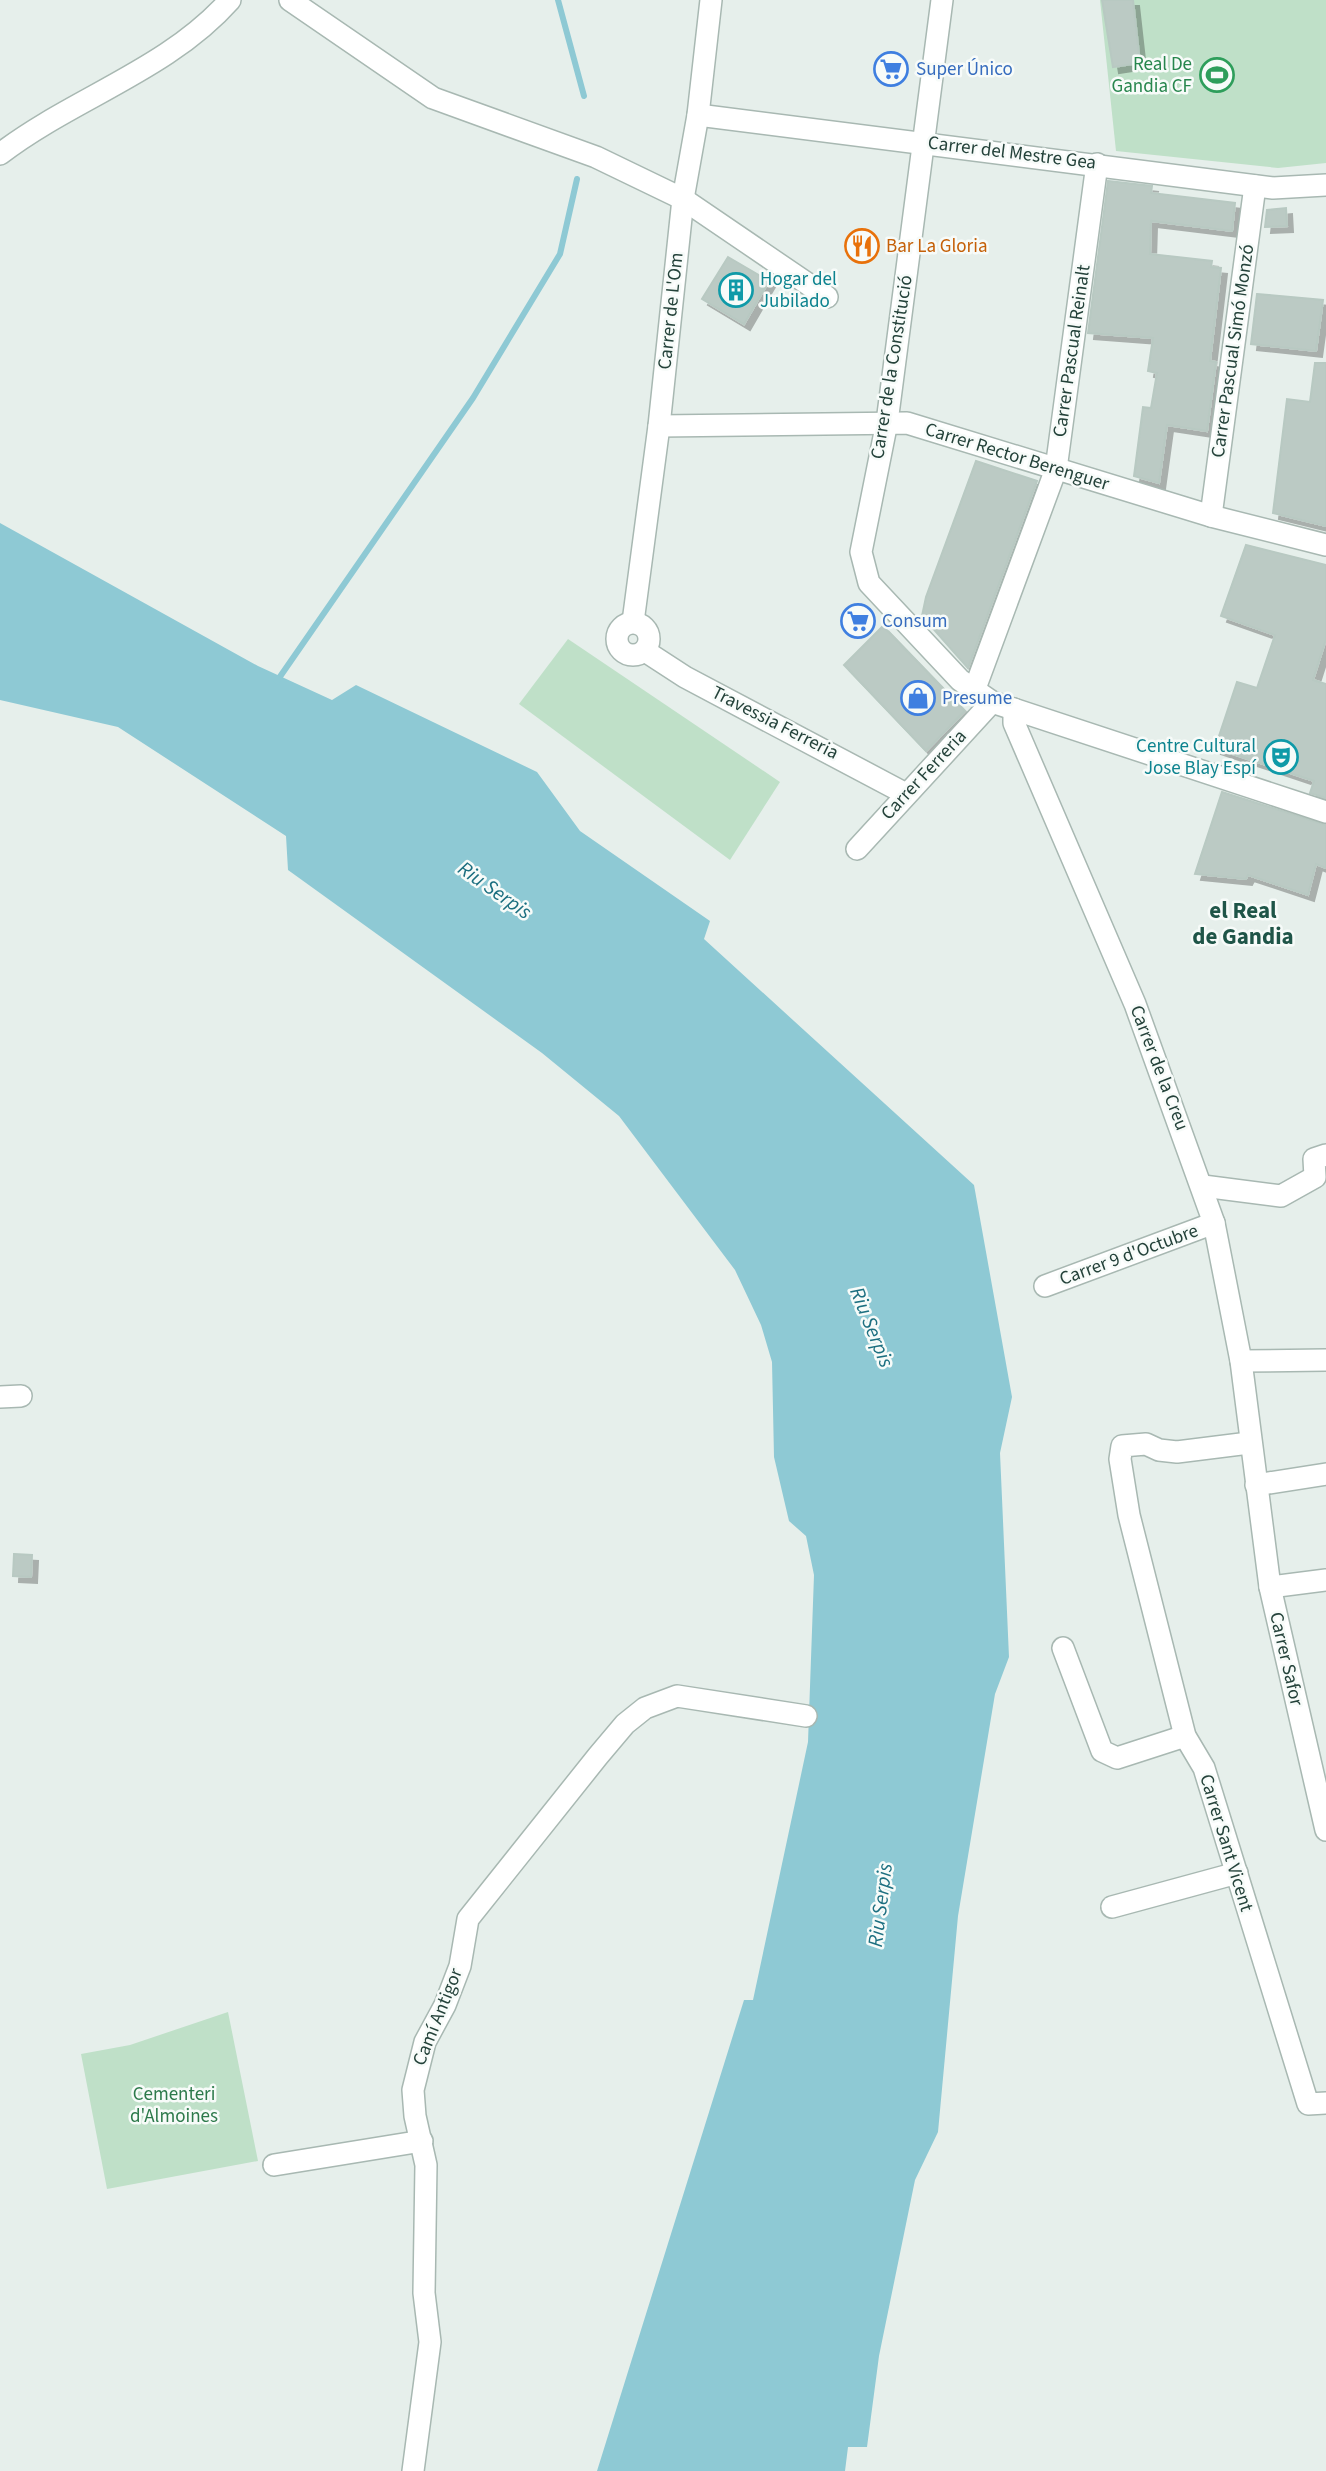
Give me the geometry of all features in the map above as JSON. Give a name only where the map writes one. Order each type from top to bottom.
[{"type":"street","points":[[0,154],[51,119],[151,64],[199,31],[230,0]]},
{"type":"street","points":[[290,0],[433,98],[596,158],[683,198],[827,297]]},
{"type":"street","name":"Carrer de L'Om","points":[[645,651],[650,639],[645,627],[633,622],[659,425],[683,198],[698,115],[711,0]]},
{"type":"street","name":"Carrer de la Constitució","points":[[942,0],[887,422],[861,552],[869,583],[983,697]]},
{"type":"street","name":"Carrer del Mestre Gea","points":[[698,115],[1255,186],[1288,189],[1326,185]]},
{"type":"street","name":"Carrer Pascual Reinalt","points":[[983,697],[1056,469],[1097,164]]},
{"type":"street","name":"Carrer Pascual Simó Monzó","points":[[1211,516],[1255,186]]},
{"type":"street","name":"Carrer Rector Berenguer","points":[[659,425],[907,423],[1211,516],[1326,545]]},
{"type":"street","name":"Travessia Ferreria","points":[[645,651],[685,677],[906,794]]},
{"type":"street","points":[[983,697],[1326,812]]},
{"type":"street","name":"Carrer Ferreria","points":[[857,849],[906,794],[983,697]]},
{"type":"street","name":"Carrer de la Creu","points":[[1014,709],[1014,723],[1135,1003],[1203,1186],[1214,1223],[1241,1361],[1249,1444]]},
{"type":"street","points":[[1203,1186],[1281,1196],[1315,1177],[1314,1159],[1326,1155]]},
{"type":"street","name":"Carrer 9 d'Octubre","points":[[1045,1286],[1214,1223]]},
{"type":"street","points":[[1241,1361],[1326,1360]]},
{"type":"street","points":[[0,1397],[22,1396]]},
{"type":"street","name":"Carrer Sant Vicent","points":[[1249,1444],[1177,1452],[1135,1443],[1122,1446],[1120,1459],[1129,1515],[1185,1736],[1204,1768],[1237,1873],[1317,2103]]},
{"type":"street","name":"Carrer Safor","points":[[1249,1444],[1270,1587],[1326,1830]]},
{"type":"street","points":[[1256,1485],[1326,1474]]},
{"type":"street","points":[[1270,1587],[1326,1580]]},
{"type":"street","points":[[1062,1648],[1102,1751],[1117,1758],[1185,1736]]},
{"type":"street","name":"Camí Antigor","points":[[413,2471],[430,2342],[424,2293],[426,2165],[415,2116],[415,2076],[425,2042],[446,2006],[455,1980],[468,1919],[625,1724],[645,1708],[677,1696],[806,1716]]},
{"type":"street","points":[[1112,1907],[1237,1873]]},
{"type":"street","points":[[274,2165],[422,2141]]},
{"type":"green space","name":"Real De Gandia CF","points":[[1100,0],[1326,0],[1326,163],[1278,168],[1116,151]]},
{"type":"green space","points":[[568,639],[780,782],[730,860],[519,704]]},
{"type":"green space","name":"Cementeri d'Almoines","points":[[228,2012],[258,2161],[107,2189],[81,2054],[130,2045]]},
{"type":"water","name":"Riu Serpis","points":[[0,523],[258,666],[332,700],[356,685],[537,772],[580,831],[710,921],[704,939],[974,1185],[1012,1397],[1000,1453],[1009,1657],[995,1694],[958,1916],[938,2132],[915,2180],[879,2356],[867,2447],[848,2447],[845,2471],[597,2471],[744,2000],[753,2000],[808,1742],[814,1575],[806,1536],[789,1521],[774,1457],[772,1362],[761,1325],[735,1270],[619,1116],[542,1053],[288,870],[286,836],[118,727],[0,700]]},
{"type":"building","points":[[1102,0],[1133,0],[1140,63],[1113,67]]},
{"type":"building","points":[[1108,181],[1152,186],[1151,193],[1235,203],[1232,231],[1151,221],[1150,254],[1212,261],[1211,267],[1221,268],[1210,361],[1216,362],[1207,431],[1167,425],[1159,483],[1134,476],[1143,407],[1151,408],[1157,373],[1148,371],[1153,338],[1088,333]]},
{"type":"building","points":[[1286,208],[1287,226],[1265,227],[1267,210]]},
{"type":"building","name":"Hogar del Jubilado","points":[[728,257],[769,281],[744,324],[702,299]]},
{"type":"building","points":[[1257,294],[1323,300],[1316,351],[1251,344]]},
{"type":"building","points":[[1315,363],[1326,363],[1326,526],[1273,513],[1287,399],[1310,402]]},
{"type":"building","points":[[976,461],[1037,481],[968,668],[922,616],[926,597]]},
{"type":"building","points":[[1246,545],[1326,565],[1326,639],[1313,680],[1326,684],[1326,798],[1310,793],[1314,781],[1215,748],[1237,682],[1257,688],[1275,635],[1221,616]]},
{"type":"building","points":[[883,626],[965,711],[926,751],[844,665]]},
{"type":"building","points":[[1222,792],[1326,825],[1326,868],[1316,864],[1308,895],[1248,875],[1246,879],[1195,874]]},
{"type":"building","points":[[14,1554],[32,1555],[31,1577],[13,1576]]},
{"type":"waterway","points":[[558,0],[584,96]]},
{"type":"waterway","points":[[277,681],[473,398],[560,254],[577,179]]},
{"type":"place","name":"Super Único","points":[[891,69]]},
{"type":"place","name":"Real De Gandia CF","points":[[1217,75]]},
{"type":"place","name":"Bar La Gloria","points":[[862,246]]},
{"type":"place","name":"Hogar del Jubilado","points":[[736,290]]},
{"type":"place","name":"Consum","points":[[858,621]]},
{"type":"place","name":"Presume","points":[[918,698]]},
{"type":"place","name":"Centre Cultural Jose Blay Espí","points":[[1281,757]]},
{"type":"district","name":"el Real de Gandia","points":[[1243,923]]}]
